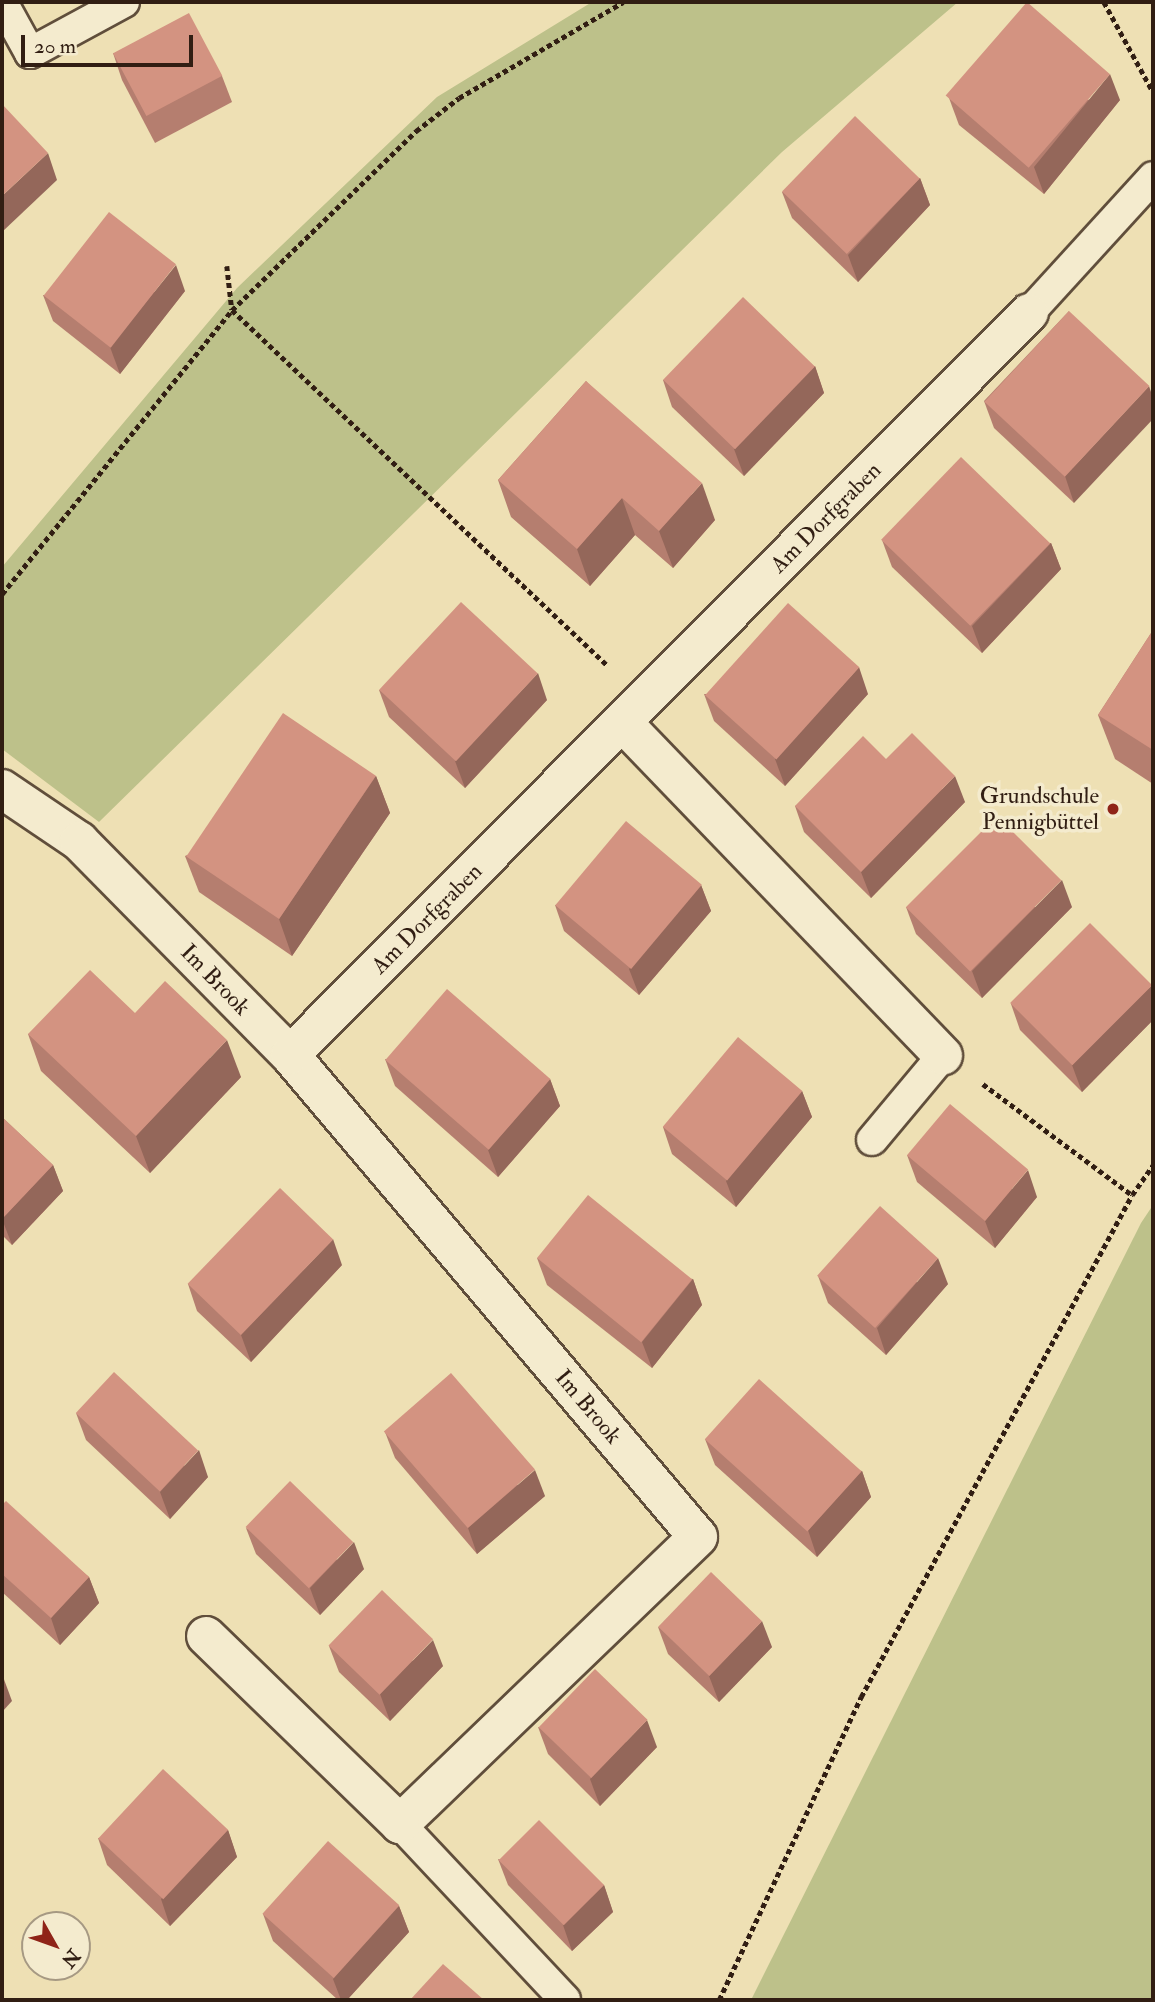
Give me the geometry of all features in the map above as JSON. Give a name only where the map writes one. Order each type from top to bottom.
[{"type":"street","name":"Am Dorfgraben","points":[[290,1055],[1029,313]]},
{"type":"street","points":[[634,712],[943,1055]]},
{"type":"street","name":"Im Brook","points":[[2,789],[79,841],[290,1055],[698,1536],[400,1825]]},
{"type":"street","points":[[206,1636],[400,1825]]},
{"type":"lane","points":[[2,2],[30,53],[124,2]]},
{"type":"lane","points":[[1029,313],[1153,177]]},
{"type":"lane","points":[[872,1140],[943,1055]]},
{"type":"lane","points":[[400,1825],[565,2000]]},
{"type":"path","points":[[2,594],[232,310],[416,131],[459,99],[623,2]]},
{"type":"path","points":[[1104,2],[1153,92]]},
{"type":"path","points":[[227,266],[232,310],[634,712]]},
{"type":"path","points":[[943,1055],[1132,1195]]},
{"type":"path","points":[[719,2000],[862,1697],[1132,1195],[1153,1165]]},
{"type":"green space","points":[[592,2],[958,2],[782,152],[99,822],[2,749],[2,567],[237,288],[437,97]]},
{"type":"green space","points":[[1153,1205],[1153,2000],[751,2000],[1141,1223]]},
{"type":"building","points":[[1027,2],[1110,74],[1029,168],[946,96]]},
{"type":"building","points":[[189,13],[222,76],[146,116],[113,53]]},
{"type":"building","points":[[2,104],[48,153],[2,196]]},
{"type":"building","points":[[855,116],[920,179],[847,254],[782,192]]},
{"type":"building","points":[[109,212],[176,264],[111,348],[44,296]]},
{"type":"building","points":[[743,297],[815,366],[735,449],[663,380]]},
{"type":"building","points":[[1069,311],[1149,386],[1065,477],[984,402]]},
{"type":"building","points":[[586,381],[702,483],[659,531],[622,498],[577,549],[498,480]]},
{"type":"building","points":[[961,457],[1050,543],[970,626],[881,540]]},
{"type":"building","points":[[461,602],[538,674],[456,761],[379,690]]},
{"type":"building","points":[[788,603],[859,667],[776,759],[705,695]]},
{"type":"building","points":[[1153,630],[1153,750],[1098,715]]},
{"type":"building","points":[[283,713],[376,776],[279,919],[186,856]]},
{"type":"building","points":[[912,733],[955,776],[861,872],[795,806],[863,736],[886,759]]},
{"type":"building","points":[[997,816],[1061,880],[970,972],[906,907]]},
{"type":"building","points":[[626,821],[702,885],[631,969],[555,905]]},
{"type":"building","points":[[1090,923],[1152,985],[1072,1065],[1010,1003]]},
{"type":"building","points":[[90,970],[135,1013],[165,981],[227,1040],[136,1136],[28,1034]]},
{"type":"building","points":[[447,989],[550,1079],[489,1150],[385,1060]]},
{"type":"building","points":[[738,1037],[802,1091],[727,1181],[663,1127]]},
{"type":"building","points":[[950,1104],[1028,1170],[985,1221],[907,1155]]},
{"type":"building","points":[[2,1117],[53,1165],[2,1219]]},
{"type":"building","points":[[280,1188],[333,1239],[241,1335],[188,1284]]},
{"type":"building","points":[[588,1195],[692,1279],[641,1342],[537,1258]]},
{"type":"building","points":[[880,1206],[938,1258],[875,1328],[817,1276]]},
{"type":"building","points":[[114,1372],[198,1450],[160,1491],[76,1413]]},
{"type":"building","points":[[451,1373],[535,1470],[468,1528],[384,1431]]},
{"type":"building","points":[[759,1379],[862,1471],[807,1532],[705,1439]]},
{"type":"building","points":[[290,1481],[353,1542],[309,1588],[246,1527]]},
{"type":"building","points":[[6,1501],[89,1577],[51,1618],[2,1574],[2,1505]]},
{"type":"building","points":[[711,1572],[762,1621],[709,1676],[658,1627]]},
{"type":"building","points":[[382,1590],[433,1639],[380,1695],[329,1645]]},
{"type":"building","points":[[595,1669],[648,1720],[591,1778],[539,1727]]},
{"type":"building","points":[[163,1769],[228,1830],[163,1899],[98,1838]]},
{"type":"building","points":[[539,1820],[604,1885],[564,1925],[499,1860]]},
{"type":"building","points":[[328,1841],[399,1905],[334,1978],[262,1914]]},
{"type":"building","points":[[443,1964],[484,2000],[410,2000]]},
{"type":"place","name":"Grundschule Pennigbüttel","points":[[1113,809]]}]
